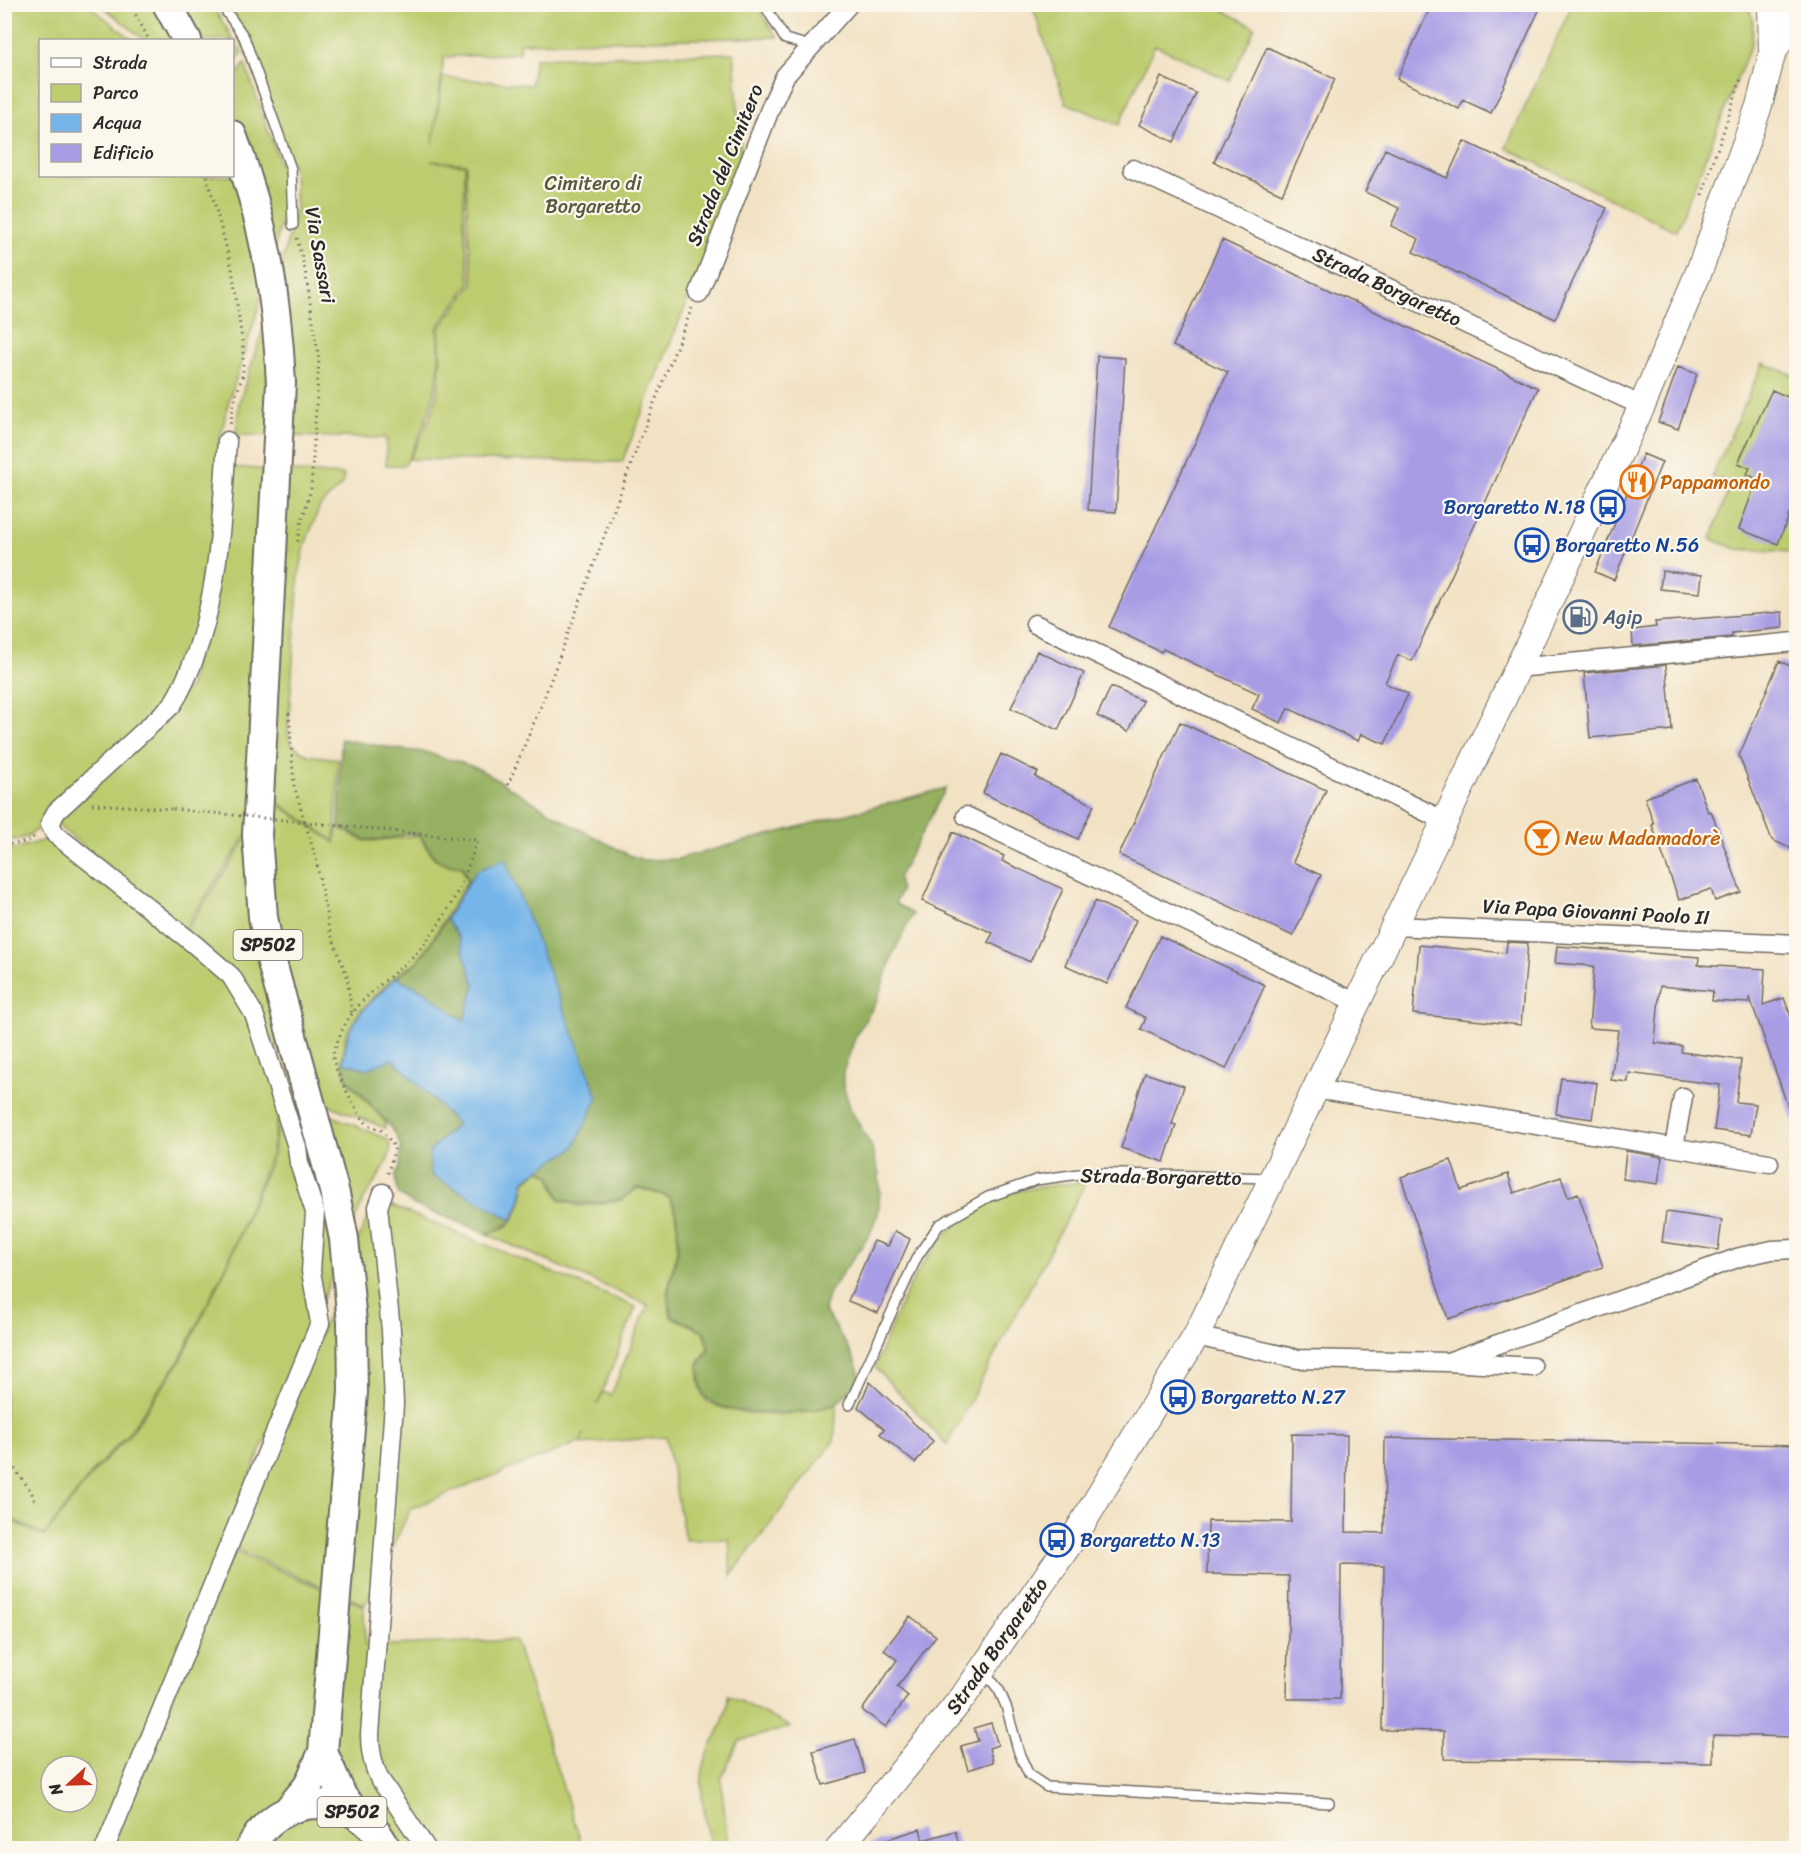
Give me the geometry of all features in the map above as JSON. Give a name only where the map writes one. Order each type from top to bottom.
[{"type":"main road","points":[[167,4],[186,39]]},
{"type":"main road","name":"SP502","points":[[234,140],[260,218],[272,276],[279,328],[281,383],[257,836],[258,873],[263,917],[276,982],[335,1194],[344,1239],[352,1322],[353,1392],[323,1752],[308,1786],[288,1810]]},
{"type":"main road","name":"SP502","points":[[323,1752],[343,1798],[375,1830],[386,1848]]},
{"type":"main road","name":"SP502","points":[[250,1848],[256,1836],[270,1821],[288,1810],[303,1805],[333,1805],[362,1818]]},
{"type":"street","name":"Strada del Cimitero","points":[[699,293],[785,76],[849,4]]},
{"type":"street","name":"Strada Borgaretto","points":[[840,1848],[963,1697],[1076,1534],[1196,1336],[1445,821],[1642,406],[1700,269],[1759,106],[1772,55],[1771,4]]},
{"type":"street","points":[[1782,4],[1797,7]]},
{"type":"street","name":"Strada Borgaretto","points":[[1772,55],[1797,12]]},
{"type":"street","name":"Strada Borgaretto","points":[[1133,169],[1642,406]]},
{"type":"street","points":[[105,1848],[320,1323],[311,1271],[315,1212],[299,1163],[297,1147],[254,1014],[231,976],[195,944],[55,834],[50,824],[56,812],[66,802],[172,705],[185,684],[200,641],[216,566],[227,441]]},
{"type":"street","points":[[1035,624],[1445,821]]},
{"type":"street","points":[[1516,668],[1797,642]]},
{"type":"street","points":[[966,816],[1356,1003]]},
{"type":"street","name":"Via Papa Giovanni Paolo II","points":[[1394,926],[1797,944]]},
{"type":"street","points":[[1315,1089],[1769,1163]]},
{"type":"street","points":[[1674,1148],[1683,1097]]},
{"type":"street","points":[[383,1193],[378,1207],[391,1330],[394,1404],[370,1752],[379,1778],[426,1848]]},
{"type":"street","points":[[1448,1362],[1740,1257],[1772,1250],[1797,1249]]},
{"type":"street","points":[[1196,1336],[1298,1359],[1448,1362],[1533,1367]]},
{"type":"lane","name":"Via Sassari","points":[[221,4],[244,37],[291,169],[293,225]]},
{"type":"lane","points":[[764,4],[784,39],[811,46]]},
{"type":"lane","name":"Strada Borgaretto","points":[[849,1405],[917,1257],[939,1225],[988,1197],[1036,1180],[1086,1173],[1272,1178]]},
{"type":"lane","points":[[982,1669],[999,1690],[1006,1706],[1019,1753],[1029,1775],[1047,1787],[1329,1803]]},
{"type":"path","points":[[130,4],[148,39]]},
{"type":"path","points":[[1700,201],[1745,69]]},
{"type":"path","points":[[207,177],[232,268],[243,347],[243,374],[234,402],[227,441]]},
{"type":"path","name":"Via Sassari","points":[[293,225],[305,270],[320,359],[311,489],[301,524],[296,555]]},
{"type":"path","points":[[508,785],[543,701],[646,421],[699,293]]},
{"type":"path","points":[[288,707],[294,784],[316,859],[329,929],[347,976],[352,1014]]},
{"type":"path","points":[[66,802],[172,809],[477,840],[470,865],[430,937],[406,963],[372,989],[360,1002],[341,1030],[333,1056],[345,1088],[368,1125],[382,1131],[395,1148],[383,1193]]},
{"type":"path","points":[[4,843],[14,845],[25,843],[50,824]]},
{"type":"path","points":[[4,1454],[31,1491],[36,1504]]},
{"type":"green space","points":[[4,5],[88,5],[132,39],[39,39],[39,177],[234,177],[234,78],[245,64],[283,173],[285,209],[258,310],[229,400],[220,439],[211,565],[195,639],[167,702],[44,824],[26,837],[16,840],[4,839]]},
{"type":"green space","points":[[101,5],[212,5],[233,39],[144,39]]},
{"type":"green space","name":"Cimitero di Borgaretto","points":[[226,5],[757,5],[778,37],[519,43],[520,53],[444,57],[433,143],[443,77],[531,85],[535,58],[734,53],[742,167],[622,462],[409,459],[426,426],[436,397],[440,366],[439,329],[473,284],[467,222],[466,164],[431,161],[465,165],[464,222],[470,283],[437,328],[438,375],[432,402],[405,465],[386,465],[386,438],[236,435],[239,403],[268,313],[296,210],[294,171]]},
{"type":"green space","points":[[1032,5],[1213,5],[1255,27],[1230,81],[1155,45],[1119,125],[1066,103]]},
{"type":"green space","points":[[1572,5],[1748,5],[1753,20],[1752,42],[1676,231],[1506,148]]},
{"type":"green space","points":[[234,40],[242,53],[234,65]]},
{"type":"green space","points":[[1763,363],[1796,376],[1796,584],[1793,552],[1737,549],[1711,539],[1730,485],[1712,477]]},
{"type":"green space","points":[[231,467],[344,475],[342,485],[320,506],[306,542],[299,573],[288,731],[291,744],[308,755],[338,759],[335,841],[271,798],[184,929],[56,824],[190,686]]},
{"type":"green space","points":[[341,739],[426,752],[481,770],[570,824],[643,860],[677,859],[946,788],[898,878],[901,891],[895,903],[913,914],[893,954],[876,1003],[857,1033],[843,1072],[843,1084],[850,1108],[871,1145],[879,1174],[880,1193],[878,1214],[869,1236],[829,1292],[824,1310],[849,1350],[860,1376],[839,1401],[808,1411],[768,1413],[729,1409],[705,1396],[701,1385],[699,1365],[709,1349],[705,1333],[672,1316],[668,1293],[678,1250],[678,1227],[675,1207],[668,1196],[638,1187],[621,1199],[579,1204],[560,1198],[550,1175],[539,1169],[524,1181],[518,1207],[510,1221],[496,1231],[486,1233],[412,1204],[398,1193],[395,1176],[400,1166],[401,1148],[397,1136],[386,1121],[347,1078],[343,1062],[348,1034],[360,1014],[373,999],[396,977],[416,964],[461,896],[468,881],[463,866],[440,861],[420,834],[365,840],[339,826]]},
{"type":"green space","points":[[272,800],[335,843],[337,827],[368,841],[419,836],[440,863],[462,867],[467,881],[429,945],[415,963],[395,976],[373,998],[359,1013],[346,1033],[342,1062],[346,1079],[385,1122],[385,1128],[309,1097],[301,1089],[245,994],[185,932]]},
{"type":"green space","points":[[51,838],[227,980],[293,1093],[277,1121],[271,1154],[226,1266],[179,1361],[127,1435],[94,1470],[44,1535],[5,1516],[4,848],[14,849]]},
{"type":"green space","points":[[294,1095],[304,1104],[387,1139],[390,1146],[387,1162],[362,1203],[98,1848],[5,1848],[4,1518],[44,1536],[95,1471],[128,1436],[180,1362],[227,1266],[273,1155],[278,1122]]},
{"type":"green space","points":[[539,1170],[549,1176],[559,1199],[579,1206],[622,1200],[638,1188],[668,1197],[674,1207],[677,1227],[677,1250],[667,1293],[671,1317],[704,1333],[708,1348],[698,1364],[701,1389],[708,1402],[741,1412],[769,1415],[810,1411],[837,1404],[834,1441],[731,1575],[729,1539],[685,1540],[666,1437],[580,1444],[584,1434],[580,1442],[411,1508],[365,1605],[233,1548],[375,1199],[636,1307],[597,1405],[603,1392],[611,1395],[648,1305],[486,1234],[504,1228],[515,1217],[525,1182]]},
{"type":"green space","points":[[1086,1182],[947,1445],[875,1367],[905,1295],[932,1251],[968,1214],[1002,1196],[1038,1187]]},
{"type":"green space","points":[[232,1551],[364,1606],[365,1646],[515,1640],[583,1848],[111,1848]]},
{"type":"green space","points":[[728,1695],[791,1727],[739,1741],[721,1779],[728,1848],[711,1848],[703,1806],[702,1774],[725,1714]]},
{"type":"water","points":[[505,859],[598,1097],[573,1149],[539,1169],[524,1181],[521,1200],[512,1220],[431,1175],[429,1152],[457,1124],[393,1059],[367,1069],[343,1062],[348,1034],[360,1013],[396,977],[424,991],[464,1021],[475,985],[458,936],[446,919],[476,871]]},
{"type":"building","points":[[1432,4],[1542,4],[1491,113],[1463,100],[1459,109],[1397,79]]},
{"type":"building","points":[[1267,47],[1335,79],[1282,194],[1214,162]]},
{"type":"building","points":[[1161,77],[1196,93],[1174,142],[1139,125]]},
{"type":"building","points":[[1464,141],[1607,208],[1555,319],[1413,252],[1419,239],[1391,226],[1399,208],[1365,192],[1385,149],[1447,178]]},
{"type":"building","points":[[1222,240],[1538,388],[1412,661],[1398,655],[1385,683],[1408,694],[1385,744],[1361,734],[1358,741],[1288,708],[1281,723],[1252,709],[1259,694],[1163,649],[1161,652],[1109,627],[1228,372],[1173,346]]},
{"type":"building","points":[[1097,356],[1125,358],[1116,512],[1088,510]]},
{"type":"building","points":[[1678,367],[1697,374],[1678,429],[1658,422]]},
{"type":"building","points":[[1772,390],[1797,401],[1797,494],[1778,544],[1739,529],[1757,479],[1747,474],[1750,468],[1738,463]]},
{"type":"building","points":[[1643,454],[1662,462],[1614,580],[1595,572]]},
{"type":"building","points":[[1662,571],[1702,575],[1700,593],[1660,589]]},
{"type":"building","points":[[1782,612],[1783,628],[1732,633],[1732,637],[1633,646],[1632,630],[1656,627],[1655,622]]},
{"type":"building","points":[[1037,651],[1084,673],[1058,730],[1011,708]]},
{"type":"building","points":[[1779,661],[1797,669],[1797,851],[1772,840],[1739,756]]},
{"type":"building","points":[[1666,665],[1672,730],[1590,738],[1584,673]]},
{"type":"building","points":[[1111,687],[1143,701],[1129,731],[1097,716]]},
{"type":"building","points":[[1180,722],[1326,790],[1293,862],[1321,875],[1293,936],[1119,855]]},
{"type":"building","points":[[1001,754],[1038,772],[1035,777],[1094,805],[1078,839],[983,793]]},
{"type":"building","points":[[1696,779],[1708,812],[1711,811],[1741,892],[1715,901],[1711,889],[1679,900],[1652,825],[1654,824],[1645,798]]},
{"type":"building","points":[[953,832],[1004,856],[1002,861],[1063,889],[1030,962],[988,942],[993,933],[922,901]]},
{"type":"building","points":[[1095,901],[1136,920],[1107,984],[1065,965]]},
{"type":"building","points":[[1160,936],[1265,985],[1226,1069],[1141,1029],[1146,1018],[1126,1008]]},
{"type":"building","points":[[1507,942],[1528,943],[1521,1025],[1413,1014],[1419,945],[1506,953]]},
{"type":"building","points":[[1557,946],[1699,957],[1698,965],[1765,969],[1763,1005],[1784,998],[1797,1033],[1797,1124],[1794,1124],[1750,998],[1749,1003],[1712,1001],[1713,991],[1660,986],[1655,1043],[1682,1046],[1681,1052],[1741,1060],[1736,1102],[1756,1104],[1751,1135],[1714,1130],[1720,1085],[1629,1073],[1628,1082],[1611,1080],[1618,1030],[1589,1028],[1594,966],[1555,963]]},
{"type":"building","points":[[1145,1073],[1184,1086],[1172,1124],[1176,1125],[1164,1162],[1121,1148]]},
{"type":"building","points":[[1561,1078],[1597,1083],[1592,1119],[1556,1114]]},
{"type":"building","points":[[1626,1151],[1662,1157],[1658,1184],[1623,1179]]},
{"type":"building","points":[[1451,1160],[1461,1190],[1508,1174],[1514,1193],[1561,1177],[1568,1197],[1578,1193],[1603,1267],[1448,1319],[1401,1177]]},
{"type":"building","points":[[1666,1212],[1722,1220],[1718,1250],[1662,1242]]},
{"type":"building","points":[[895,1231],[910,1239],[878,1313],[848,1301],[874,1241],[888,1246]]},
{"type":"building","points":[[870,1382],[933,1441],[915,1463],[880,1434],[884,1429],[858,1407]]},
{"type":"building","points":[[1292,1434],[1347,1435],[1346,1532],[1384,1533],[1385,1438],[1797,1445],[1797,1737],[1713,1735],[1713,1763],[1444,1759],[1444,1731],[1382,1730],[1384,1566],[1341,1565],[1340,1699],[1287,1699],[1289,1576],[1207,1574],[1208,1521],[1291,1522]]},
{"type":"building","points":[[910,1616],[936,1636],[897,1687],[908,1696],[886,1727],[862,1710],[897,1660],[884,1650]]},
{"type":"building","points":[[991,1723],[998,1745],[989,1748],[993,1762],[968,1770],[961,1746],[978,1741],[974,1728]]},
{"type":"building","points":[[855,1739],[865,1773],[823,1785],[813,1751]]},
{"type":"building","points":[[920,1829],[923,1840],[955,1831],[960,1848],[868,1848],[868,1845]]},
{"type":"place","name":"Pappamondo","points":[[1637,482]]},
{"type":"place","name":"Borgaretto N.18","points":[[1608,507]]},
{"type":"place","name":"Borgaretto N.56","points":[[1532,545]]},
{"type":"place","name":"Agip","points":[[1580,617]]},
{"type":"place","name":"New Madamadorè","points":[[1542,838]]},
{"type":"place","name":"Borgaretto N.27","points":[[1178,1397]]},
{"type":"place","name":"Borgaretto N.13","points":[[1057,1540]]}]
